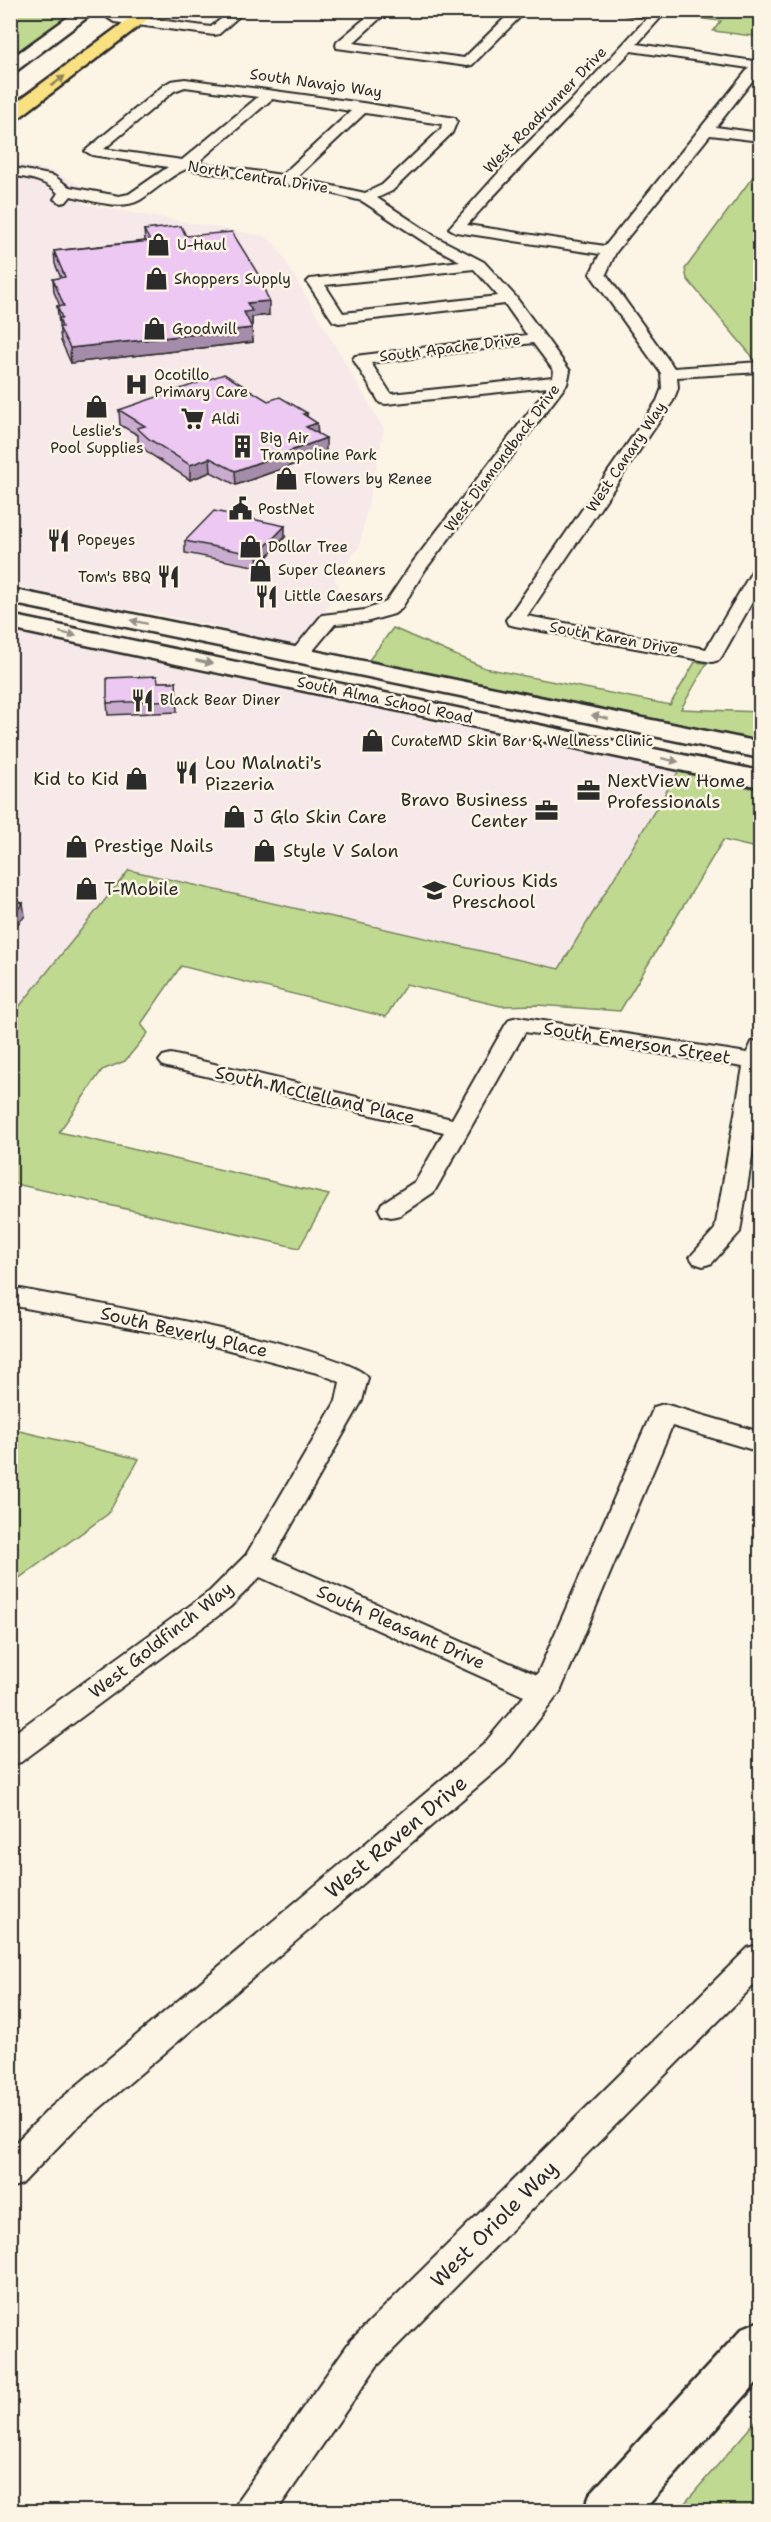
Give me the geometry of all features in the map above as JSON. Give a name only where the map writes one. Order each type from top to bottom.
[{"type":"main road","points":[[10,67],[89,10]]},
{"type":"main road","points":[[67,52],[132,15]]},
{"type":"main road","points":[[10,116],[132,15]]},
{"type":"main road","name":"South Alma School Road","points":[[10,596],[760,750]]},
{"type":"main road","name":"South Alma School Road","points":[[10,622],[760,779]]},
{"type":"main road","points":[[263,675],[297,670],[398,684],[460,688]]},
{"type":"main road","points":[[608,2511],[760,2344]]},
{"type":"street","points":[[132,15],[214,31],[240,10]]},
{"type":"street","points":[[383,10],[342,45],[467,62],[521,10]]},
{"type":"street","name":"West Roadrunner Drive","points":[[609,251],[456,228],[514,164],[573,107],[657,15],[625,10]]},
{"type":"street","points":[[629,47],[760,64]]},
{"type":"street","points":[[760,64],[609,251],[598,274],[669,374],[760,367]]},
{"type":"street","name":"South Navajo Way","points":[[92,152],[176,84],[196,83],[450,121],[447,130],[387,188],[367,198]]},
{"type":"street","points":[[10,180],[32,184],[63,195],[115,206],[145,203],[182,174],[185,165],[270,94]]},
{"type":"street","points":[[285,180],[363,107]]},
{"type":"street","points":[[707,130],[760,137]]},
{"type":"street","name":"North Central Drive","points":[[92,152],[330,188],[367,198],[415,229]]},
{"type":"street","points":[[10,171],[51,181],[61,186],[63,195]]},
{"type":"street","name":"West Diamondback Drive","points":[[290,653],[322,602],[350,605],[390,599],[398,595],[561,381],[562,371],[494,279],[476,264],[415,229]]},
{"type":"street","points":[[476,264],[315,282],[339,318],[510,299]]},
{"type":"street","name":"South Apache Drive","points":[[538,338],[361,359],[386,399],[561,381]]},
{"type":"street","name":"West Canary Way","points":[[515,620],[665,401],[670,388],[669,374]]},
{"type":"street","name":"South Karen Drive","points":[[515,620],[712,656],[757,585]]},
{"type":"street","name":"South Emerson Street","points":[[458,1128],[518,1024],[758,1055]]},
{"type":"street","points":[[703,1257],[727,1232],[758,1055]]},
{"type":"street","name":"South McClelland Place","points":[[171,1062],[458,1128]]},
{"type":"street","points":[[391,1209],[425,1186],[458,1128]]},
{"type":"street","name":"South Beverly Place","points":[[10,1296],[183,1329],[329,1366],[355,1378]]},
{"type":"street","name":"West Goldfinch Way","points":[[10,1753],[220,1599],[256,1563],[349,1401],[355,1378]]},
{"type":"street","name":"West Raven Drive","points":[[10,2172],[62,2120],[494,1754],[545,1692],[664,1414],[760,1442]]},
{"type":"street","name":"South Pleasant Drive","points":[[256,1563],[545,1692]]},
{"type":"street","name":"West Oriole Way","points":[[253,2511],[364,2353],[760,1958]]},
{"type":"shaded area","points":[[10,162],[55,172],[85,188],[82,204],[265,236],[276,245],[384,429],[359,547],[334,579],[339,586],[321,618],[298,647],[255,639],[214,626],[144,611],[89,605],[11,584]]},
{"type":"shaded area","points":[[11,629],[233,680],[280,685],[441,724],[509,734],[679,769],[559,969],[130,870],[11,1017]]},
{"type":"green space","points":[[11,10],[75,10],[75,11],[11,57]]},
{"type":"green space","points":[[741,10],[760,13],[760,37],[713,31],[721,21],[652,11]]},
{"type":"green space","points":[[760,167],[760,361],[756,361],[687,279],[685,269]]},
{"type":"green space","points":[[393,628],[485,668],[670,705],[695,662],[707,663],[681,709],[760,712],[760,741],[369,660]]},
{"type":"green space","points":[[678,772],[760,790],[760,849],[723,840],[620,1011],[537,1005],[501,1006],[406,984],[386,1017],[181,966],[141,1024],[148,1033],[125,1061],[102,1070],[59,1132],[329,1195],[299,1248],[11,1183],[11,1017],[129,870],[559,969]]},
{"type":"green space","points":[[11,1429],[139,1459],[108,1514],[11,1584]]},
{"type":"green space","points":[[760,2416],[760,2511],[678,2511]]},
{"type":"building","points":[[181,226],[186,236],[232,232],[258,274],[269,301],[247,303],[252,311],[244,312],[252,328],[70,348],[59,327],[62,327],[59,318],[62,318],[57,306],[64,306],[53,279],[65,277],[54,251],[150,241],[144,230]]},
{"type":"building","points":[[224,374],[268,401],[280,397],[307,413],[303,414],[317,423],[306,427],[326,438],[235,471],[210,458],[190,465],[149,439],[137,428],[145,426],[119,410]]},
{"type":"building","points":[[214,511],[285,526],[257,555],[185,541]]},
{"type":"building","points":[[157,676],[158,682],[176,682],[177,700],[107,703],[107,678]]},
{"type":"building","points":[[10,900],[23,903],[10,918]]},
{"type":"place","name":"U-Haul","points":[[159,245]]},
{"type":"place","name":"Shoppers Supply","points":[[156,279]]},
{"type":"place","name":"Goodwill","points":[[154,329]]},
{"type":"place","name":"Ocotillo Primary Care","points":[[136,384]]},
{"type":"place","name":"Leslie's Pool Supplies","points":[[97,407]]},
{"type":"place","name":"Aldi","points":[[193,419]]},
{"type":"place","name":"Big Air Trampoline Park","points":[[242,447]]},
{"type":"place","name":"Flowers by Renee","points":[[286,479]]},
{"type":"place","name":"PostNet","points":[[240,509]]},
{"type":"place","name":"Popeyes","points":[[59,540]]},
{"type":"place","name":"Dollar Tree","points":[[250,547]]},
{"type":"place","name":"Super Cleaners","points":[[260,570]]},
{"type":"place","name":"Tom's BBQ","points":[[169,577]]},
{"type":"place","name":"Little Caesars","points":[[266,596]]},
{"type":"place","name":"Black Bear Diner","points":[[142,700]]},
{"type":"place","name":"CurateMD Skin Bar & Wellness Clinic","points":[[373,741]]},
{"type":"place","name":"Lou Malnati's Pizzeria","points":[[187,773]]},
{"type":"place","name":"Kid to Kid","points":[[137,779]]},
{"type":"place","name":"NextView Home Professionals","points":[[589,791]]},
{"type":"place","name":"Bravo Business Center","points":[[546,810]]},
{"type":"place","name":"J Glo Skin Care","points":[[235,817]]},
{"type":"place","name":"Prestige Nails","points":[[76,846]]},
{"type":"place","name":"Style V Salon","points":[[265,851]]},
{"type":"place","name":"T-Mobile","points":[[86,889]]},
{"type":"place","name":"Curious Kids Preschool","points":[[434,891]]}]
